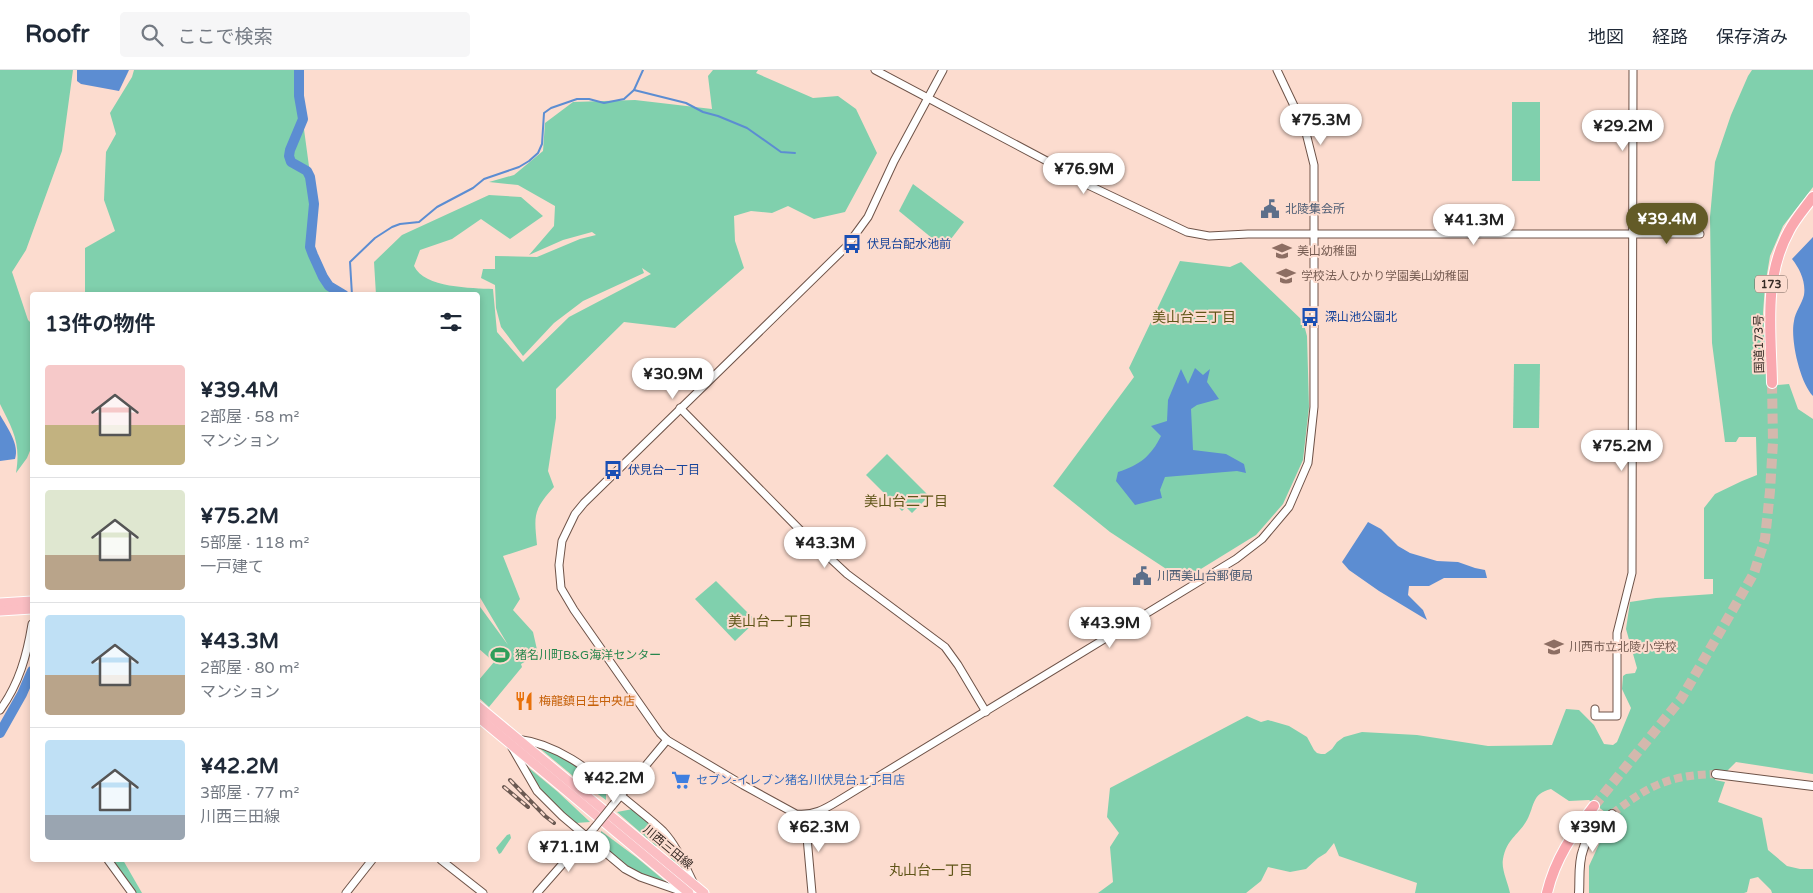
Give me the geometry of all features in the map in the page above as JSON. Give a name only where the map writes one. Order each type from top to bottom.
[{"type":"highway","name":"国道173号","points":[[1772,383],[1771,317],[1773,277],[1788,232],[1813,197]]},
{"type":"highway","points":[[1547,893],[1555,868],[1566,845],[1594,806]]},
{"type":"main road","points":[[0,604],[30,601]]},
{"type":"main road","points":[[0,611],[30,609]]},
{"type":"main road","name":"川西三田線","points":[[480,708],[514,742],[690,891],[704,893]]},
{"type":"main road","name":"川西三田線","points":[[480,718],[514,742]]},
{"type":"main road","points":[[1716,774],[1813,786]]},
{"type":"main road","points":[[1579,893],[1580,861],[1585,845],[1597,828],[1612,814]]},
{"type":"street","points":[[875,70],[1088,185],[1186,232],[1208,236],[1315,234],[1700,234]]},
{"type":"street","points":[[943,70],[894,161],[868,217],[846,247],[592,495],[575,514],[562,541],[559,565],[561,588],[574,610],[667,740],[796,814],[805,815],[820,811],[1236,559],[1262,539],[1289,507],[1308,463],[1314,406],[1314,165],[1305,129],[1277,70]]},
{"type":"street","points":[[1595,710],[1595,716],[1617,716],[1617,633],[1632,573],[1634,70]]},
{"type":"street","points":[[680,408],[833,562],[883,602],[945,647],[986,712]]},
{"type":"street","points":[[0,710],[8,699],[21,672],[30,633]]},
{"type":"street","points":[[538,893],[667,740]]},
{"type":"street","points":[[514,742],[535,743],[576,760],[664,832],[676,850],[690,891],[647,880],[625,869],[586,836],[544,800],[537,791],[514,742]]},
{"type":"street","points":[[805,815],[812,893]]},
{"type":"street","points":[[109,862],[132,893]]},
{"type":"street","points":[[346,893],[370,862]]},
{"type":"street","points":[[444,862],[484,893]]},
{"type":"green space","points":[[0,70],[73,70],[62,151],[26,250],[12,272],[30,322],[30,451],[16,473],[17,445],[0,404]]},
{"type":"green space","points":[[134,70],[296,70],[313,196],[310,230],[312,247],[331,292],[85,292],[85,248],[115,231],[104,200],[106,152],[116,134],[110,113],[132,77]]},
{"type":"green space","points":[[713,70],[758,70],[756,73],[813,98],[838,96],[856,109],[877,153],[845,212],[814,219],[788,206],[772,213],[751,211],[734,216],[735,241],[744,268],[675,328],[624,322],[556,389],[556,418],[548,471],[554,487],[536,513],[537,545],[503,556],[520,599],[513,610],[533,632],[538,654],[521,664],[522,667],[489,707],[480,699],[480,679],[494,662],[480,650],[480,607],[508,645],[480,597],[480,292],[376,292],[374,262],[402,235],[489,195],[521,197],[543,216],[510,239],[481,219],[452,239],[420,250],[414,266],[419,273],[438,283],[493,289],[497,332],[523,362],[569,317],[651,274],[642,268],[644,273],[583,301],[554,323],[523,356],[501,327],[496,308],[495,285],[481,278],[483,269],[495,269],[495,256],[537,257],[580,239],[596,235],[592,232],[563,240],[529,255],[554,226],[555,206],[518,185],[489,182],[514,175],[543,151],[545,123],[573,102],[635,100],[712,109],[708,76]]},
{"type":"green space","points":[[1752,70],[1813,70],[1813,187],[1783,226],[1770,256],[1763,313],[1768,386],[1789,384],[1798,409],[1813,419],[1813,774],[1736,762],[1727,771],[1718,771],[1715,780],[1725,782],[1718,802],[1762,818],[1768,850],[1787,866],[1813,869],[1813,893],[1772,893],[1758,877],[1750,879],[1747,892],[1744,893],[1589,893],[1589,866],[1601,840],[1617,821],[1589,800],[1569,801],[1551,789],[1537,797],[1524,825],[1507,846],[1503,867],[1510,893],[1415,893],[1417,883],[1339,856],[1334,843],[1326,853],[1306,869],[1290,872],[1268,867],[1261,881],[1246,893],[1098,893],[1113,882],[1110,847],[1119,833],[1107,817],[1110,788],[1247,716],[1261,722],[1268,720],[1289,726],[1307,737],[1314,750],[1321,754],[1325,754],[1332,749],[1344,737],[1362,732],[1417,735],[1488,746],[1552,745],[1566,709],[1579,710],[1594,725],[1604,744],[1613,745],[1617,742],[1631,708],[1622,689],[1623,676],[1635,673],[1637,668],[1626,629],[1630,602],[1713,594],[1713,579],[1704,579],[1704,508],[1715,494],[1757,475],[1756,437],[1739,437],[1736,442],[1725,442],[1712,343],[1710,217],[1715,162],[1731,115]]},
{"type":"green space","points":[[1512,102],[1540,102],[1540,181],[1512,181]]},
{"type":"green space","points":[[913,184],[964,222],[944,248],[899,211]]},
{"type":"green space","points":[[1180,261],[1230,267],[1241,262],[1303,321],[1307,336],[1309,407],[1303,460],[1283,504],[1256,535],[1183,580],[1110,532],[1053,486],[1134,377],[1129,368]]},
{"type":"green space","points":[[1514,364],[1540,364],[1539,428],[1513,428]]},
{"type":"green space","points":[[887,454],[929,496],[912,513],[906,507],[902,511],[866,475]]},
{"type":"green space","points":[[716,581],[756,621],[735,641],[695,599]]},
{"type":"green space","points":[[538,747],[570,760],[606,787],[606,800],[573,776]]},
{"type":"green space","points":[[523,763],[590,822],[576,823],[548,799]]},
{"type":"green space","points":[[633,809],[667,841],[684,869],[670,858],[670,853],[660,845],[656,846],[617,812]]},
{"type":"green space","points":[[601,831],[671,886],[633,870],[602,846]]},
{"type":"green space","points":[[510,834],[511,838],[499,854],[496,848]]},
{"type":"green space","points":[[113,862],[124,862],[142,893],[136,893]]},
{"type":"water","points":[[77,70],[129,70],[119,91],[81,84],[77,81]]},
{"type":"water","points":[[1813,237],[1813,396],[1808,390],[1800,371],[1793,338],[1794,321],[1804,295],[1804,285],[1798,267],[1792,259]]},
{"type":"water","points":[[1195,368],[1203,375],[1210,369],[1207,382],[1219,399],[1197,405],[1191,409],[1193,450],[1226,454],[1244,464],[1246,473],[1237,471],[1165,477],[1160,490],[1162,498],[1135,505],[1116,481],[1118,472],[1139,463],[1153,449],[1161,436],[1151,426],[1167,421],[1168,400],[1181,369],[1188,384]]},
{"type":"water","points":[[0,415],[14,442],[16,448],[15,459],[0,461]]},
{"type":"water","points":[[1368,522],[1381,529],[1398,546],[1410,553],[1437,561],[1458,562],[1485,570],[1487,578],[1444,578],[1429,586],[1409,586],[1408,595],[1423,610],[1427,620],[1379,591],[1349,570],[1342,562]]},
{"type":"waterway","points":[[299,70],[299,96],[303,119],[289,156],[291,162],[307,171],[310,177],[314,204],[310,247],[323,277],[329,286],[339,292]]},
{"type":"waterway","points":[[352,292],[350,262],[375,238],[400,224],[419,222],[437,207],[473,188],[484,179],[519,167],[529,161],[538,153],[542,144],[544,113],[551,108],[577,99],[589,99],[604,103],[624,99],[634,90],[643,70]]},
{"type":"waterway","points":[[634,90],[686,103],[703,112],[747,128],[781,152],[795,153]]},
{"type":"waterway","points":[[0,733],[30,676]]},
{"type":"tunnel","points":[[1594,806],[1681,699],[1754,573],[1765,539],[1770,491],[1773,442],[1772,383]]},
{"type":"tunnel","points":[[1612,814],[1648,789],[1660,784],[1685,777],[1716,774]]},
{"type":"railway","points":[[510,780],[554,823]]},
{"type":"railway","points":[[504,787],[528,807]]},
{"type":"place","name":"北陵集会所","points":[[1270,209]]},
{"type":"place","name":"伏見台配水池前","points":[[852,244]]},
{"type":"place","name":"美山幼稚園","points":[[1282,251]]},
{"type":"place","name":"学校法人ひかり学園美山幼稚園","points":[[1286,276]]},
{"type":"place","name":"深山池公園北","points":[[1310,317]]},
{"type":"place","name":"伏見台一丁目","points":[[613,470]]},
{"type":"place","name":"川西美山台郵便局","points":[[1142,576]]},
{"type":"place","name":"川西市立北陵小学校","points":[[1554,647]]},
{"type":"place","name":"猪名川町B&G海洋センター","points":[[500,655]]},
{"type":"place","name":"梅龍鎮日生中央店","points":[[524,701]]},
{"type":"place","name":"セブン‐イレブン猪名川伏見台１丁目店","points":[[681,780]]},
{"type":"district","name":"美山台三丁目","points":[[1194,317]]},
{"type":"district","name":"美山台二丁目","points":[[906,501]]},
{"type":"district","name":"美山台一丁目","points":[[770,621]]},
{"type":"district","name":"丸山台一丁目","points":[[931,870]]}]
